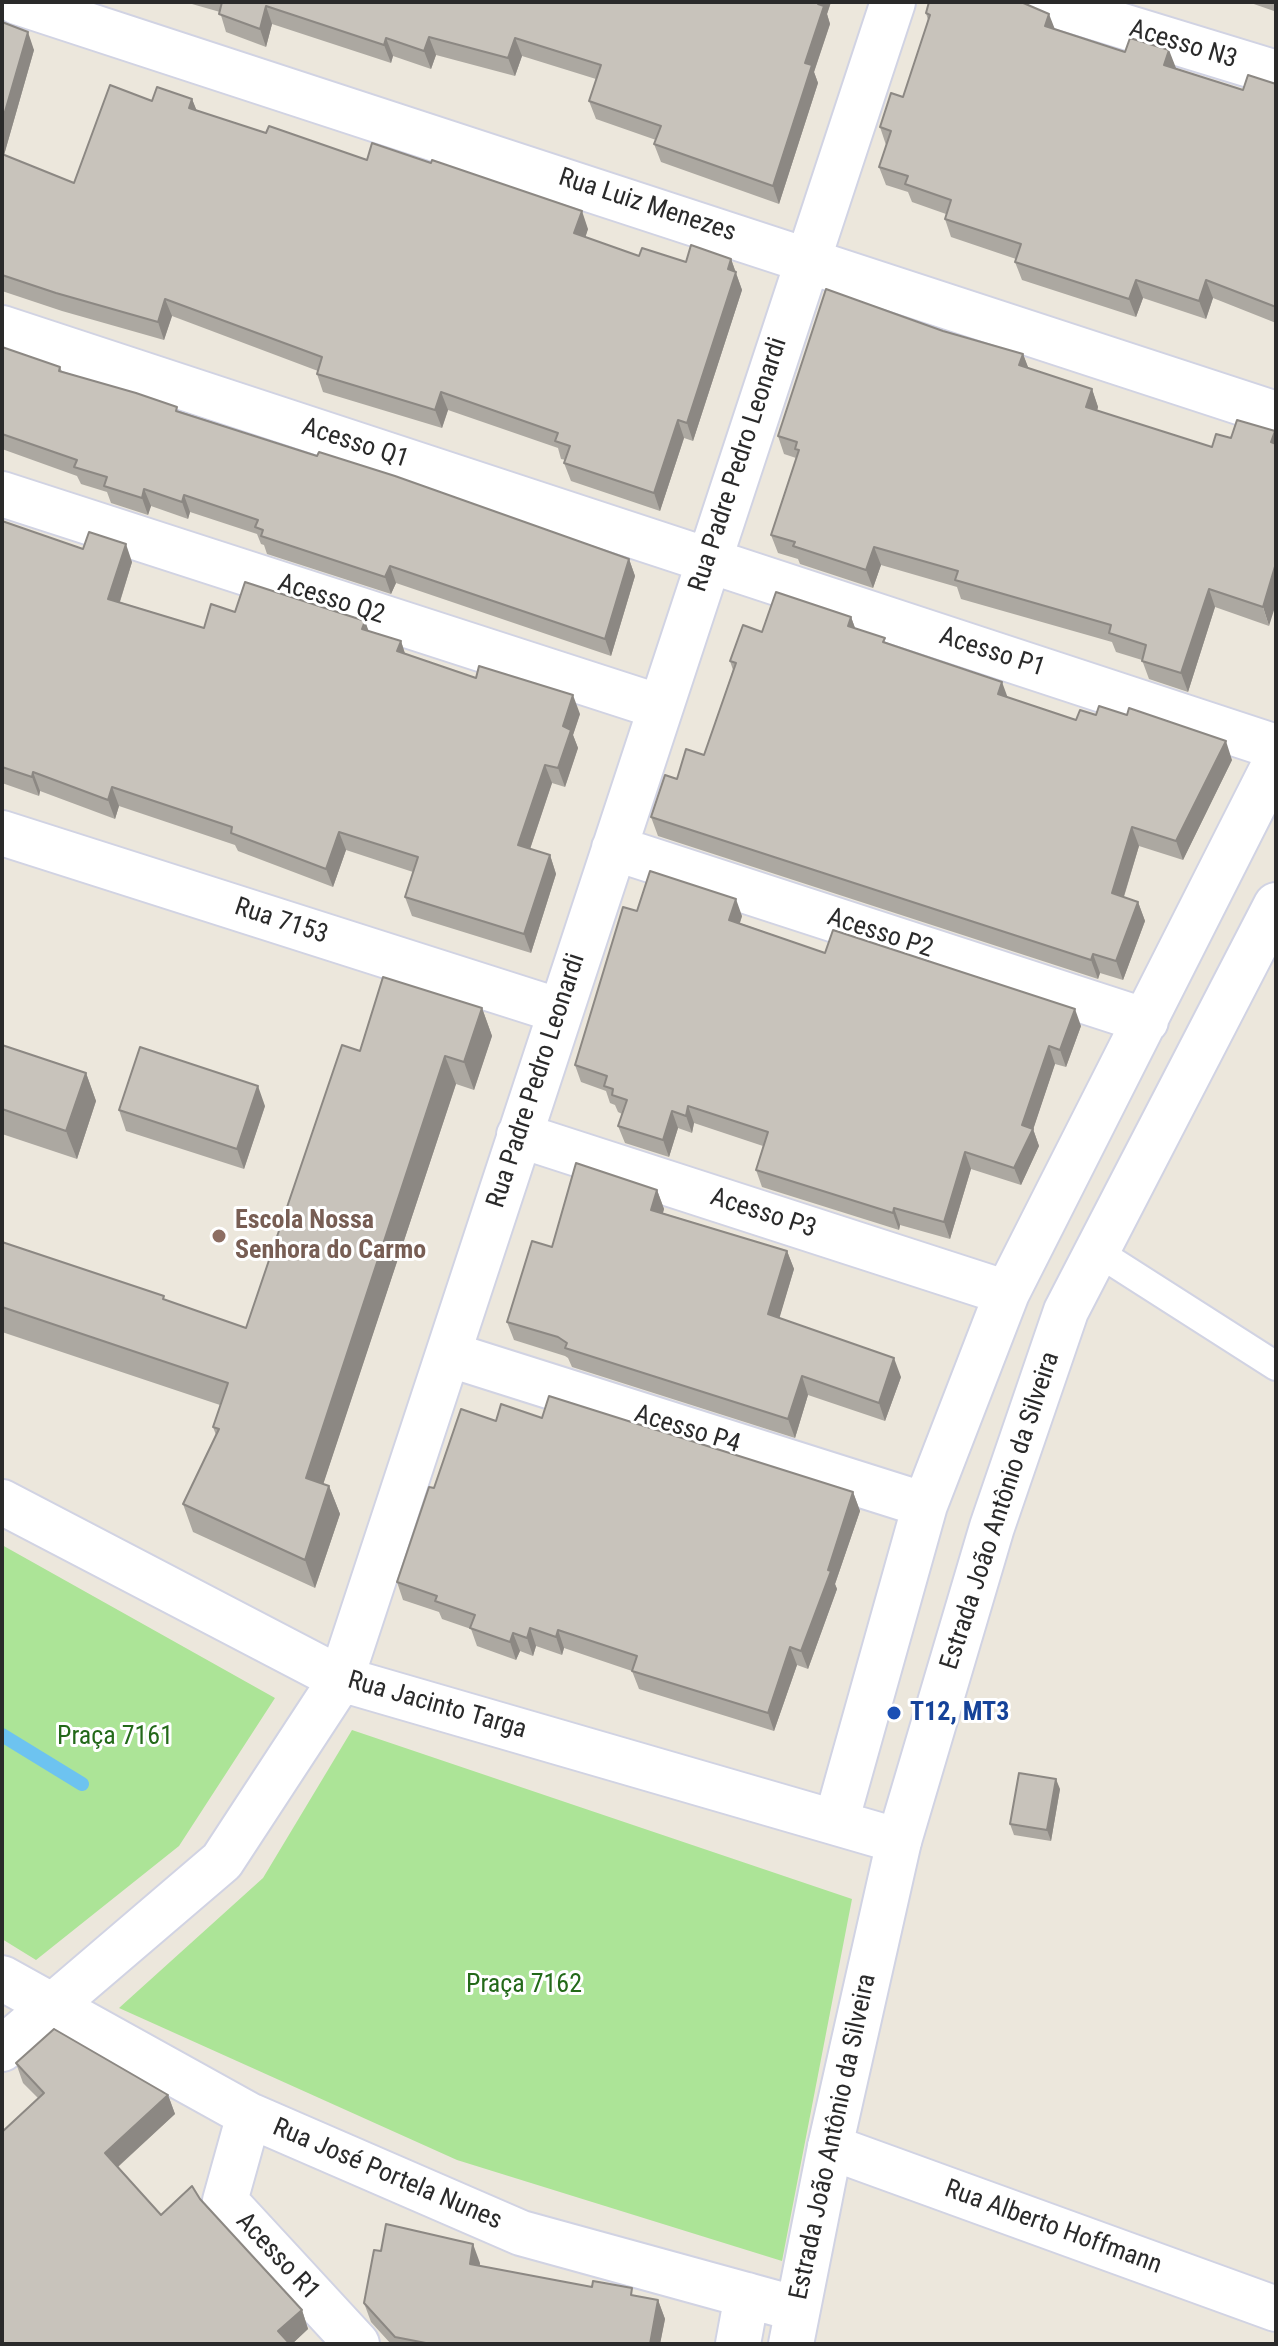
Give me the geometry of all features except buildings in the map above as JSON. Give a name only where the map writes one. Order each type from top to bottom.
[{"type":"street","name":"Rua Luiz Menezes","points":[[17,2],[1276,414]]},
{"type":"street","name":"Rua Padre Pedro Leonardi","points":[[2,2049],[222,1861],[341,1679],[893,2]]},
{"type":"street","name":"Acesso N3","points":[[1044,2],[1276,73]]},
{"type":"street","name":"Acesso Q1","points":[[2,328],[708,560]]},
{"type":"street","name":"Acesso Q2","points":[[2,494],[660,707]]},
{"type":"street","name":"Acesso P1","points":[[708,560],[1276,747]]},
{"type":"street","points":[[836,1822],[925,1505],[1007,1293],[1276,761]]},
{"type":"street","name":"Rua 7153","points":[[2,833],[560,1011]]},
{"type":"street","name":"Acesso P2","points":[[614,848],[1146,1021]]},
{"type":"street","name":"Estrada João Antônio da Silveira","points":[[794,2326],[830,2147],[899,1841],[992,1527],[1066,1311],[1276,905]]},
{"type":"street","name":"Acesso P3","points":[[519,1135],[1007,1293]]},
{"type":"street","name":"Acesso P4","points":[[448,1354],[925,1505]]},
{"type":"street","name":"Rua Jacinto Targa","points":[[2,1502],[341,1679],[899,1841]]},
{"type":"street","name":"Rua José Portela Nunes","points":[[2,1978],[249,2115],[521,2233],[747,2295],[794,2326]]},
{"type":"street","name":"Acesso R1","points":[[249,2115],[225,2201],[357,2344]]},
{"type":"street","name":"Rua Alberto Hoffmann","points":[[830,2147],[1276,2309]]},
{"type":"street","name":"Estrada João Antônio da Silveira","points":[[738,2344],[747,2295]]},
{"type":"lane","points":[[1096,1251],[1276,1366]]},
{"type":"green space","name":"Praça 7161","points":[[2,1545],[275,1698],[179,1846],[36,1960],[2,1939]]},
{"type":"green space","name":"Praça 7162","points":[[352,1730],[852,1899],[782,2261],[457,2160],[119,2008],[263,1878]]},
{"type":"waterway","points":[[2,1735],[82,1784]]},
{"type":"place","name":"Escola Nossa Senhora do Carmo","points":[[219,1236]]},
{"type":"place","name":"T12, MT3","points":[[894,1713]]}]
